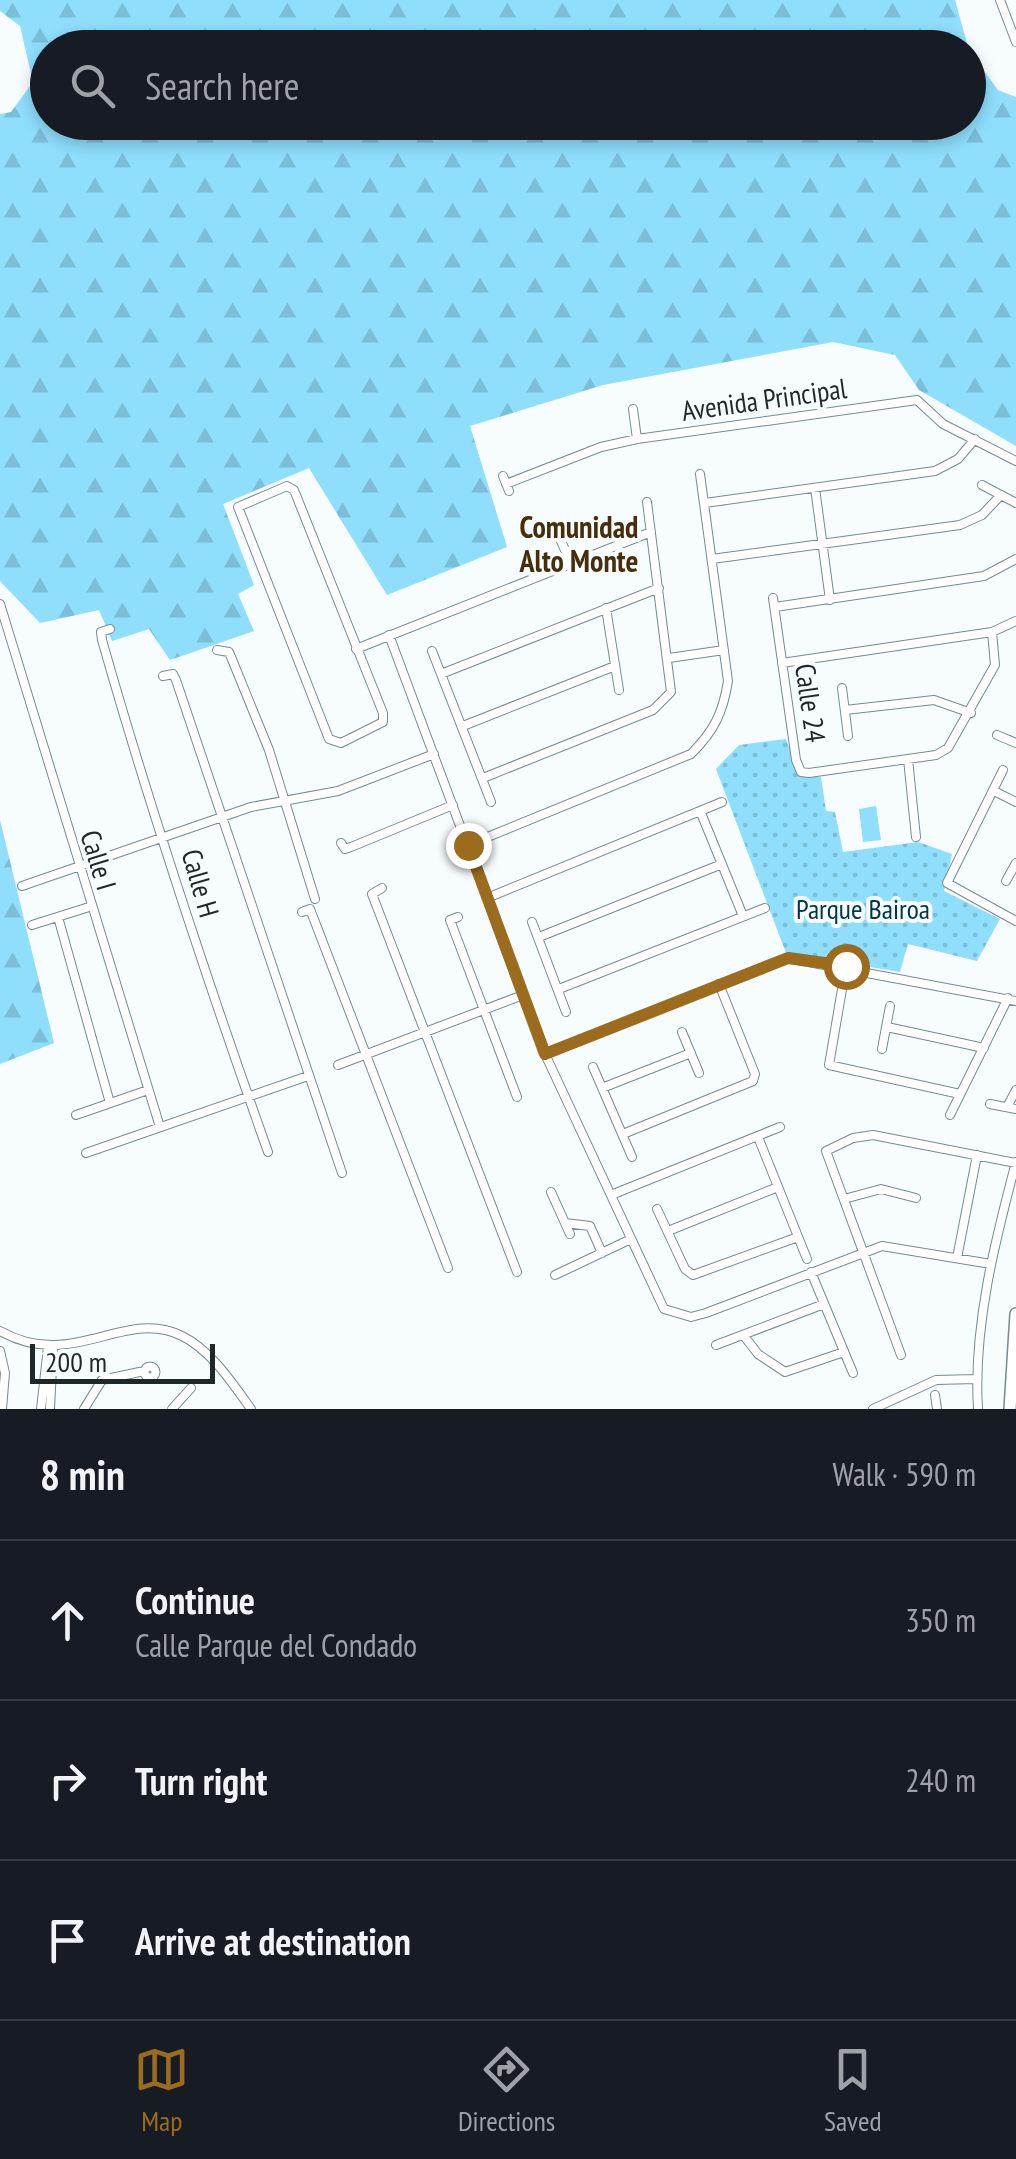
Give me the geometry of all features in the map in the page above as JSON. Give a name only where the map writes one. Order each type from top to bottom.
[{"type":"highway","points":[[1010,1409],[1016,1314]]},
{"type":"street","points":[[1000,0],[1016,42]]},
{"type":"street","name":"Avenida Principal","points":[[506,483],[601,447],[638,439],[916,400],[943,424],[1016,460]]},
{"type":"street","points":[[633,409],[638,439]]},
{"type":"street","points":[[705,503],[934,471],[958,459],[975,439]]},
{"type":"street","points":[[468,845],[691,754],[712,734],[724,710],[728,681],[700,474]]},
{"type":"street","points":[[982,485],[1016,503]]},
{"type":"street","points":[[287,486],[294,490],[356,649],[384,722],[341,743],[329,739],[238,507],[287,486]]},
{"type":"street","points":[[815,488],[830,600]]},
{"type":"street","points":[[712,560],[960,524],[982,515],[1001,495]]},
{"type":"street","points":[[483,778],[653,710],[670,692],[647,502]]},
{"type":"street","points":[[356,649],[652,532]]},
{"type":"street","points":[[560,539],[570,562]]},
{"type":"street","name":"Calle 24","points":[[992,632],[995,665],[948,748],[908,759],[800,772],[774,603],[830,600],[984,576],[1016,559]]},
{"type":"street","points":[[441,674],[659,588]]},
{"type":"street","name":"Calle I","points":[[0,604],[8,615],[77,866],[160,1127]]},
{"type":"street","points":[[606,608],[619,690]]},
{"type":"street","points":[[782,663],[992,632],[1016,621]]},
{"type":"street","name":"Calle H","points":[[110,629],[102,632],[102,640],[195,944],[268,1152]]},
{"type":"street","points":[[393,633],[545,1054],[664,1309],[676,1315],[706,1312],[865,1250],[896,1246],[991,1264]]},
{"type":"street","points":[[218,650],[228,652],[286,803],[315,898]]},
{"type":"street","points":[[668,658],[724,650]]},
{"type":"street","points":[[432,652],[491,802]]},
{"type":"street","points":[[463,726],[615,666]]},
{"type":"street","points":[[164,676],[172,674],[176,680],[342,1173]]},
{"type":"street","points":[[842,688],[848,736]]},
{"type":"street","points":[[845,710],[934,700],[971,713]]},
{"type":"street","points":[[997,734],[1016,743]]},
{"type":"street","points":[[22,886],[224,816],[338,791],[434,754]]},
{"type":"street","points":[[908,759],[916,837]]},
{"type":"street","points":[[1003,770],[948,883],[1016,921]]},
{"type":"street","points":[[994,791],[1016,802]]},
{"type":"street","points":[[487,898],[722,802]]},
{"type":"street","points":[[341,842],[345,849],[453,804]]},
{"type":"street","points":[[701,813],[743,916]]},
{"type":"street","points":[[1006,882],[1016,863]]},
{"type":"street","points":[[538,937],[722,864]]},
{"type":"street","points":[[382,888],[372,894],[517,1272]]},
{"type":"street","points":[[32,925],[89,906]]},
{"type":"street","points":[[559,990],[765,908]]},
{"type":"street","points":[[302,912],[310,909],[448,1268]]},
{"type":"street","points":[[58,917],[110,1104]]},
{"type":"street","points":[[458,917],[450,920],[517,1097]]},
{"type":"street","points":[[532,922],[566,1012]]},
{"type":"street","points":[[545,1054],[788,958],[846,966],[1012,999],[950,1116]]},
{"type":"street","points":[[846,966],[829,1065],[960,1094]]},
{"type":"street","points":[[623,1134],[753,1080],[755,1074],[719,984]]},
{"type":"street","points":[[338,1065],[523,994]]},
{"type":"street","points":[[882,1049],[890,1006]]},
{"type":"street","points":[[886,1027],[984,1048]]},
{"type":"street","points":[[682,1032],[699,1074]]},
{"type":"street","points":[[602,1088],[690,1052]]},
{"type":"street","points":[[593,1067],[632,1157]]},
{"type":"street","points":[[86,1154],[308,1076]]},
{"type":"street","points":[[76,1116],[148,1090]]},
{"type":"street","points":[[990,1104],[1012,1108],[1016,1090]]},
{"type":"street","points":[[611,1196],[780,1128]]},
{"type":"street","points":[[902,1355],[826,1151],[853,1138],[873,1135],[1016,1163],[991,1264],[976,1379],[978,1409]]},
{"type":"street","points":[[758,1137],[807,1259]]},
{"type":"street","points":[[957,1258],[977,1155]]},
{"type":"street","points":[[668,1231],[778,1187]]},
{"type":"street","points":[[844,1199],[880,1189],[916,1198]]},
{"type":"street","points":[[552,1192],[570,1234]]},
{"type":"street","points":[[657,1209],[687,1273],[698,1275],[798,1237]]},
{"type":"street","points":[[565,1222],[590,1226],[602,1253]]},
{"type":"street","points":[[556,1275],[631,1240]]},
{"type":"street","points":[[811,1272],[853,1373]]},
{"type":"street","points":[[716,1345],[824,1304]]},
{"type":"street","points":[[0,1330],[26,1343],[51,1347],[134,1329],[166,1329],[186,1337],[224,1372],[252,1409]]},
{"type":"street","points":[[744,1336],[758,1354],[785,1372],[844,1352]]},
{"type":"street","points":[[41,1409],[51,1347]]},
{"type":"street","points":[[50,1409],[51,1347]]},
{"type":"street","points":[[0,1351],[6,1373],[2,1409]]},
{"type":"street","points":[[84,1409],[102,1380],[144,1370]]},
{"type":"street","points":[[873,1409],[936,1380],[976,1379]]},
{"type":"street","points":[[172,1409],[191,1388]]},
{"type":"street","points":[[936,1395],[937,1409]]},
{"type":"green space","points":[[0,0],[955,0],[963,30],[30,30],[30,69],[20,26],[0,11]]},
{"type":"green space","points":[[986,73],[998,90],[1016,97],[1016,446],[919,390],[895,355],[833,342],[603,385],[470,426],[507,547],[387,595],[309,468],[223,504],[254,585],[238,594],[254,631],[170,660],[149,629],[112,641],[99,610],[40,623],[0,581],[0,114],[11,112],[30,86],[30,140],[986,140]]},
{"type":"green space","name":"Parque Bairoa","points":[[786,739],[800,777],[821,777],[826,811],[835,812],[843,852],[918,842],[952,854],[944,891],[1000,919],[977,961],[908,944],[900,972],[786,953],[716,769],[739,745]]},
{"type":"green space","points":[[876,806],[881,840],[863,842],[859,809]]},
{"type":"green space","points":[[0,820],[54,1043],[0,1064]]},
{"type":"district","name":"Comunidad Alto Monte","points":[[579,543]]},
{"type":"route","points":[[468,845],[545,1054],[788,958],[846,966]]}]
